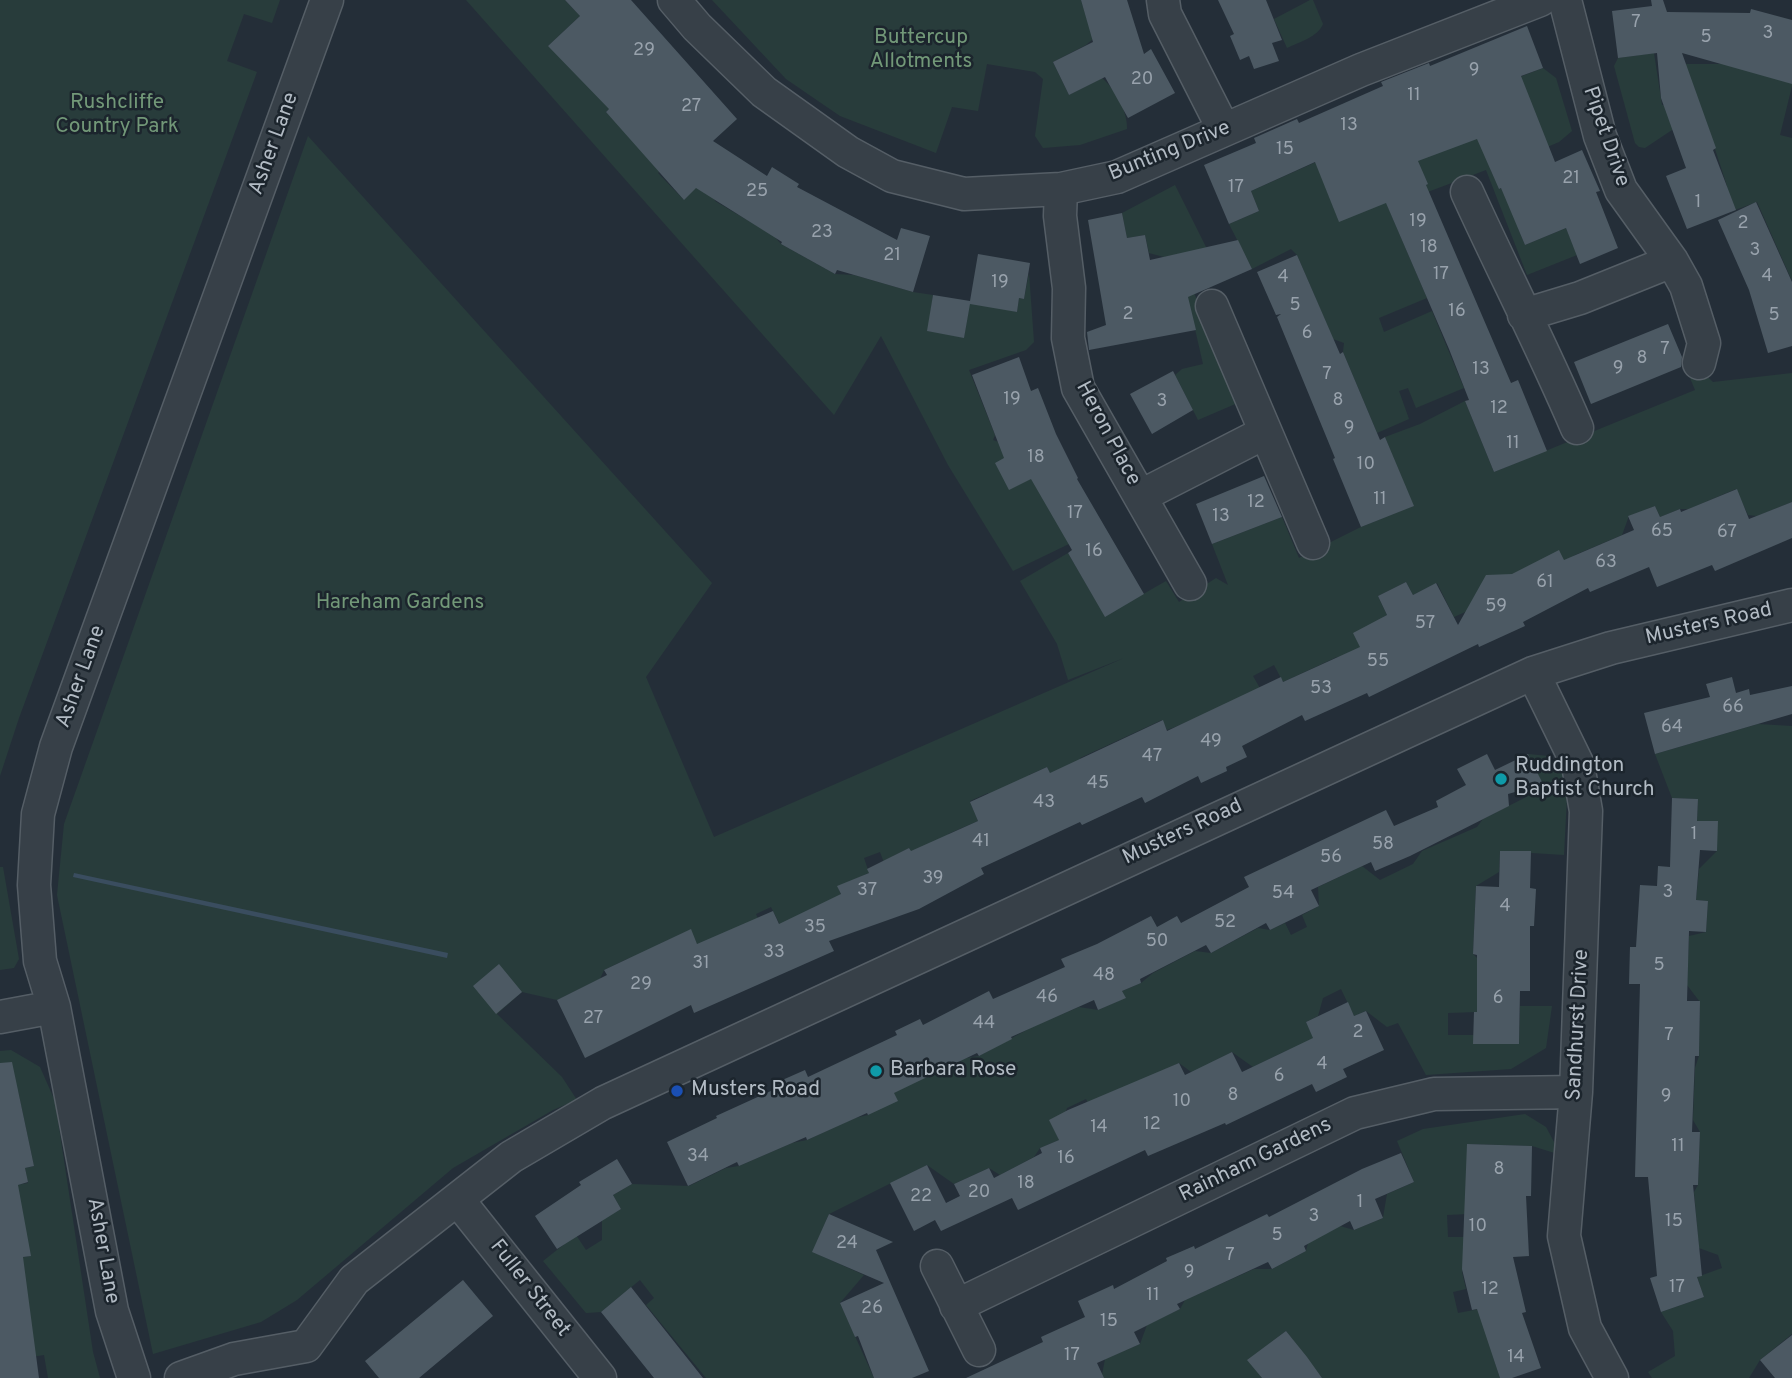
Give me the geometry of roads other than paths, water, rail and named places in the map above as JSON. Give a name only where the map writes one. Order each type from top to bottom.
[{"type":"street","name":"Asher Lane","points":[[134,1378],[112,1311],[54,1007],[40,961],[34,886],[38,814],[56,747],[327,0]]},
{"type":"street","name":"Bunting Drive","points":[[674,0],[697,27],[764,92],[848,152],[892,176],[964,194],[1061,189],[1117,177],[1361,71],[1540,0]]},
{"type":"street","points":[[1163,0],[1165,14],[1224,130]]},
{"type":"street","name":"Pipet Drive","points":[[1565,0],[1600,136],[1621,190],[1672,261],[1686,286],[1704,343],[1699,363]]},
{"type":"street","name":"Heron Place","points":[[1061,189],[1060,216],[1069,289],[1068,338],[1078,388],[1190,584]]},
{"type":"street","points":[[1467,192],[1577,428]]},
{"type":"street","points":[[1524,315],[1580,298],[1672,261]]},
{"type":"street","points":[[1212,306],[1313,543]]},
{"type":"street","points":[[1141,496],[1264,433]]},
{"type":"street","name":"Musters Road","points":[[181,1378],[234,1359],[306,1346],[354,1280],[511,1157],[603,1103],[1533,673],[1611,648],[1792,605]]},
{"type":"street","name":"Sandhurst Drive","points":[[1533,673],[1578,765],[1586,811],[1576,1091],[1564,1236],[1585,1328],[1612,1378]]},
{"type":"street","points":[[0,1017],[54,1007]]},
{"type":"street","name":"Rainham Gardens","points":[[956,1306],[1355,1113],[1434,1094],[1576,1091]]},
{"type":"street","name":"Fuller Street","points":[[458,1200],[600,1378]]},
{"type":"street","points":[[937,1266],[979,1350]]},
{"type":"water","points":[[74,873],[448,953],[447,958],[73,877]]},
{"type":"place","name":"Ruddington Baptist Church","points":[[1501,779]]},
{"type":"place","name":"Barbara Rose","points":[[876,1071]]},
{"type":"place","name":"Musters Road","points":[[677,1091]]},
{"type":"park label","name":"Buttercup Allotments","points":[[921,51]]},
{"type":"park label","name":"Rushcliffe Country Park","points":[[117,116]]},
{"type":"park label","name":"Hareham Gardens","points":[[400,604]]}]
